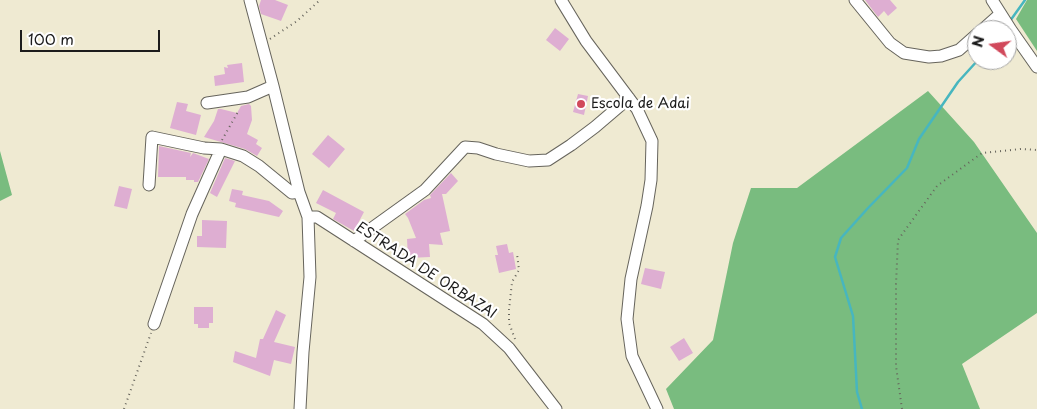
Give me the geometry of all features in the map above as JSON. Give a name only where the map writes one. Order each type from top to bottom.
[{"type":"street","points":[[250,0],[308,223],[310,276],[300,409]]},
{"type":"street","points":[[561,0],[586,41],[638,109],[652,141],[651,180],[631,279],[627,319],[632,356],[657,409]]},
{"type":"street","points":[[855,0],[890,43],[904,53],[929,57],[941,56],[959,50],[967,43]]},
{"type":"street","points":[[992,0],[1037,67]]},
{"type":"street","points":[[993,20],[1000,14]]},
{"type":"street","points":[[207,102],[248,96],[273,86]]},
{"type":"street","points":[[354,241],[425,190],[465,147],[478,148],[529,161],[548,160],[579,140],[629,98]]},
{"type":"street","points":[[149,185],[152,137],[204,148],[219,149],[243,156],[259,166],[292,193],[299,192]]},
{"type":"street","points":[[154,324],[192,214],[219,149]]},
{"type":"street","name":"ESTRADA DE ORBAZAI","points":[[308,223],[317,218],[483,324],[509,348],[556,409]]},
{"type":"path","points":[[262,44],[297,20],[320,0]]},
{"type":"path","points":[[219,149],[239,110]]},
{"type":"path","points":[[902,409],[896,366],[898,240],[937,186],[982,154],[1021,149],[1037,150]]},
{"type":"path","points":[[515,356],[518,349],[509,324],[509,310],[512,282],[519,270],[517,254]]},
{"type":"path","points":[[124,409],[154,324]]},
{"type":"green space","points":[[1027,0],[1037,0],[1037,51],[1017,20]]},
{"type":"green space","points":[[928,91],[974,142],[1037,233],[1037,313],[962,364],[980,409],[674,409],[666,389],[713,340],[733,243],[751,188],[797,188]]},
{"type":"green space","points":[[0,151],[12,195],[0,201]]},
{"type":"building","points":[[261,0],[275,0],[288,5],[281,21],[261,14],[259,6]]},
{"type":"building","points":[[865,0],[890,0],[897,8],[888,16],[884,11],[878,17]]},
{"type":"building","points":[[555,28],[569,39],[560,51],[546,40]]},
{"type":"building","points":[[242,63],[244,82],[215,86],[214,76],[225,74],[224,67],[228,68],[227,65]]},
{"type":"building","name":"Escola de Adai","points":[[578,94],[588,96],[584,115],[573,112]]},
{"type":"building","points":[[177,102],[188,104],[186,111],[201,115],[196,135],[170,128]]},
{"type":"building","points":[[249,104],[251,106],[252,120],[247,134],[258,140],[256,144],[262,148],[257,156],[245,149],[204,137],[214,121],[218,109],[237,113],[241,106]]},
{"type":"building","points":[[328,135],[345,149],[329,168],[312,154]]},
{"type":"building","points":[[159,146],[191,153],[190,157],[193,153],[209,159],[198,182],[186,180],[186,177],[158,177]]},
{"type":"building","points":[[225,158],[235,161],[217,197],[210,193]]},
{"type":"building","points":[[451,173],[458,181],[446,194],[442,194],[450,231],[440,233],[443,245],[429,244],[430,257],[408,258],[407,239],[416,238],[405,214],[424,200],[431,198],[430,195]]},
{"type":"building","points":[[119,186],[132,189],[127,209],[114,206]]},
{"type":"building","points":[[232,189],[243,191],[242,195],[269,201],[283,211],[279,217],[235,207],[236,203],[229,201]]},
{"type":"building","points":[[323,190],[364,212],[354,231],[333,219],[336,213],[316,203]]},
{"type":"building","points":[[202,220],[227,221],[226,248],[197,247],[197,236],[202,236]]},
{"type":"building","points":[[507,244],[509,253],[513,252],[516,269],[499,273],[495,255],[498,255],[496,246]]},
{"type":"building","points":[[645,268],[665,272],[661,289],[641,284]]},
{"type":"building","points":[[194,307],[213,307],[213,323],[209,323],[209,328],[198,328],[198,324],[194,324]]},
{"type":"building","points":[[276,310],[286,315],[274,342],[295,347],[291,364],[274,360],[270,376],[233,362],[235,351],[256,358],[260,339],[263,339]]},
{"type":"building","points":[[684,338],[693,353],[679,361],[670,347]]},
{"type":"waterway","points":[[1011,20],[1025,0]]},
{"type":"waterway","points":[[862,409],[857,392],[853,316],[835,257],[841,238],[907,168],[919,139],[958,82],[969,70]]},
{"type":"place","name":"Escola de Adai","points":[[581,104]]}]
